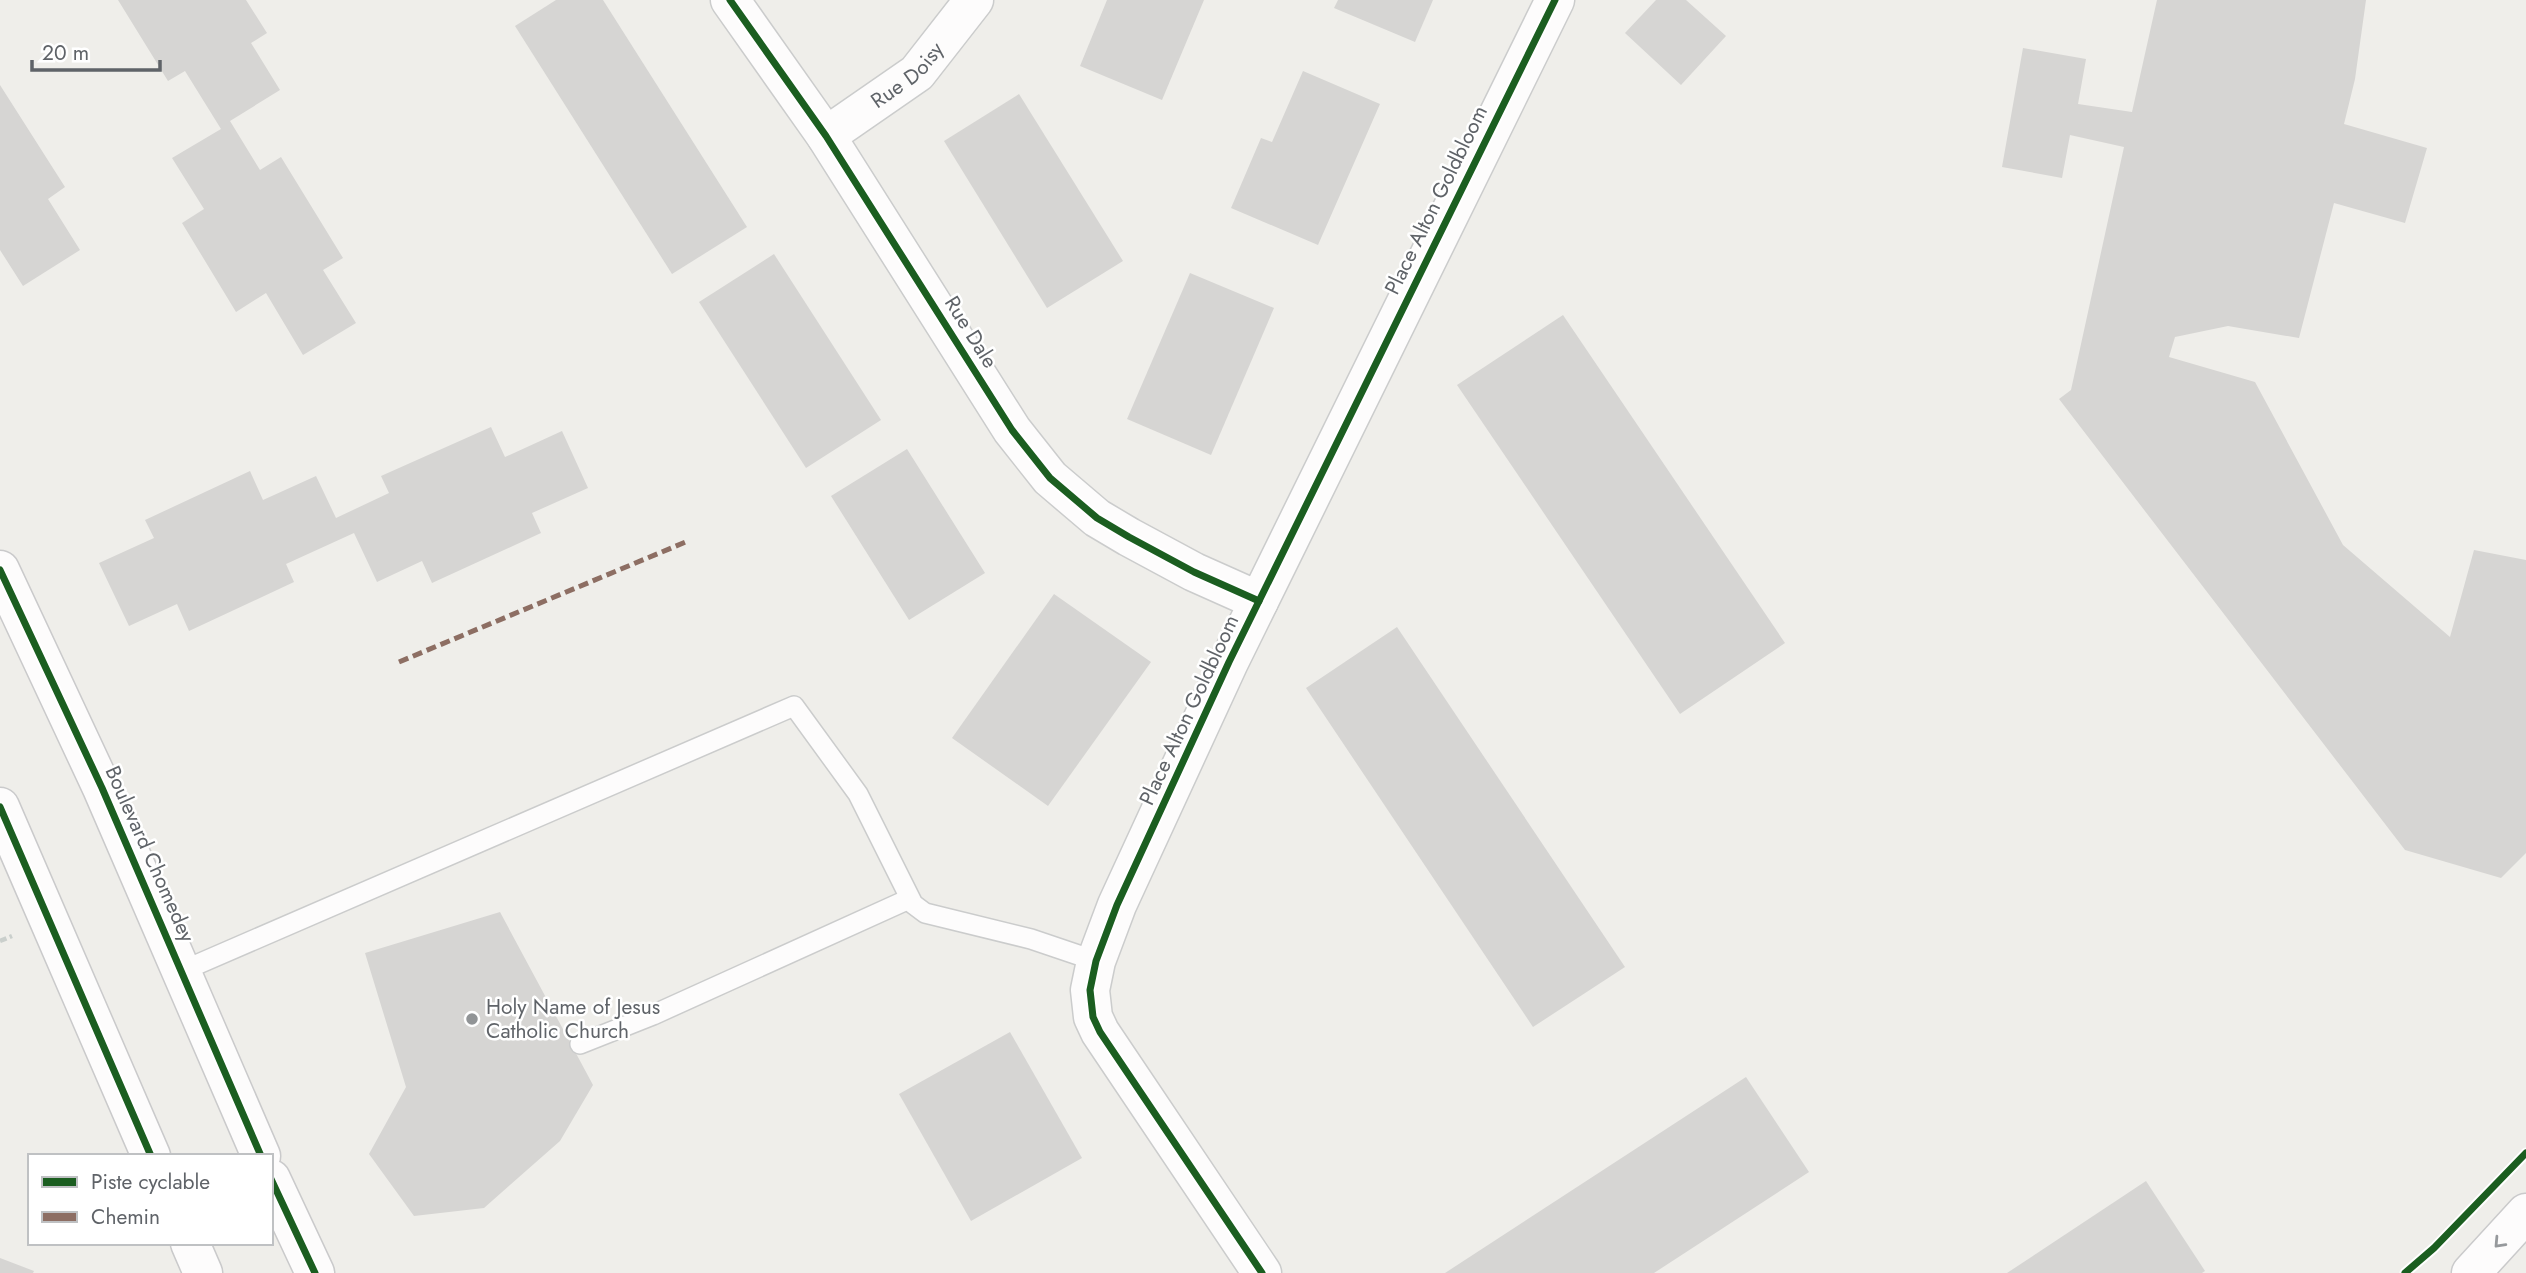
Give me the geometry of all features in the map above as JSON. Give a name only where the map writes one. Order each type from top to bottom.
[{"type":"street","name":"Rue Dale","points":[[730,0],[826,136],[1012,430],[1050,478],[1097,518],[1129,537],[1194,572],[1259,601]]},
{"type":"street","name":"Rue Doisy","points":[[826,136],[917,73],[974,0]]},
{"type":"street","name":"Place Alton Goldbloom","points":[[1262,1273],[1100,1032],[1093,1017],[1090,990],[1096,961],[1117,905],[1229,662],[1555,0]]},
{"type":"street","name":"Boulevard Chomedey","points":[[0,570],[86,752],[260,1154]]},
{"type":"street","points":[[0,807],[150,1154]]},
{"type":"street","points":[[273,1183],[314,1273]]},
{"type":"street","points":[[2471,1273],[2526,1213]]},
{"type":"street","points":[[191,1245],[203,1273]]},
{"type":"lane","points":[[182,971],[794,706],[858,794],[909,899],[925,913],[1031,939],[1096,961]]},
{"type":"lane","points":[[580,1044],[653,1015],[909,899]]},
{"type":"path","points":[[0,941],[13,936]]},
{"type":"building","points":[[118,0],[246,0],[267,33],[251,43],[280,90],[230,121],[260,170],[281,157],[343,258],[323,270],[356,323],[303,355],[266,293],[236,312],[182,223],[204,209],[172,158],[221,129],[185,71],[168,81]]},
{"type":"building","points":[[556,0],[603,0],[747,227],[672,274],[515,26]]},
{"type":"building","points":[[1107,0],[1204,0],[1162,100],[1080,66]]},
{"type":"building","points":[[1338,0],[1433,0],[1415,42],[1334,8]]},
{"type":"building","points":[[1656,0],[1686,0],[1726,36],[1681,85],[1625,33]]},
{"type":"building","points":[[2157,0],[2366,0],[2355,79],[2344,124],[2427,148],[2405,223],[2334,203],[2299,338],[2228,326],[2175,337],[2169,357],[2255,382],[2343,545],[2450,637],[2474,550],[2526,560],[2526,853],[2501,878],[2405,850],[2059,399],[2071,390],[2124,147],[2070,135],[2062,178],[2002,167],[2023,48],[2086,59],[2078,104],[2132,112]]},
{"type":"building","points":[[1303,71],[1380,104],[1318,245],[1231,208],[1261,138],[1272,142]]},
{"type":"building","points":[[0,85],[65,187],[48,199],[80,250],[23,286],[0,250]]},
{"type":"building","points":[[1019,94],[1123,261],[1047,308],[944,141]]},
{"type":"building","points":[[774,254],[881,420],[806,468],[699,302]]},
{"type":"building","points":[[1190,273],[1274,308],[1211,455],[1127,419]]},
{"type":"building","points":[[1563,315],[1785,643],[1680,714],[1457,385]]},
{"type":"building","points":[[491,427],[505,457],[562,431],[588,488],[532,513],[541,533],[432,583],[422,561],[377,582],[354,533],[286,564],[294,582],[189,631],[177,604],[129,626],[99,563],[154,538],[145,520],[250,471],[263,500],[316,476],[336,518],[389,493],[381,476]]},
{"type":"building","points":[[907,449],[985,573],[909,620],[831,496]]},
{"type":"building","points":[[1054,594],[1151,662],[1048,806],[952,738]]},
{"type":"building","points":[[1397,627],[1625,967],[1533,1027],[1306,688]]},
{"type":"building","name":"Holy Name of Jesus Catholic Church","points":[[500,912],[593,1085],[560,1141],[484,1208],[414,1216],[369,1154],[406,1087],[365,953]]},
{"type":"building","points":[[1010,1032],[1082,1158],[971,1221],[899,1094]]},
{"type":"building","points":[[1746,1077],[1809,1172],[1654,1273],[1445,1273]]},
{"type":"building","points":[[2146,1181],[2205,1271],[2202,1273],[2007,1273]]},
{"type":"building","points":[[0,1258],[34,1271],[0,1273]]},
{"type":"marked path","points":[[399,662],[688,541]]},
{"type":"cycle path","points":[[730,0],[826,136],[1012,430],[1050,478],[1097,518],[1129,537],[1194,572],[1259,601]]},
{"type":"cycle path","points":[[1262,1273],[1100,1032],[1093,1017],[1090,990],[1096,961],[1117,905],[1229,662],[1555,0]]},
{"type":"cycle path","points":[[0,570],[102,788],[260,1154]]},
{"type":"cycle path","points":[[0,807],[150,1154]]},
{"type":"cycle path","points":[[2405,1273],[2434,1248],[2526,1153]]},
{"type":"cycle path","points":[[273,1183],[315,1273]]},
{"type":"place","name":"Holy Name of Jesus Catholic Church","points":[[472,1019]]}]
